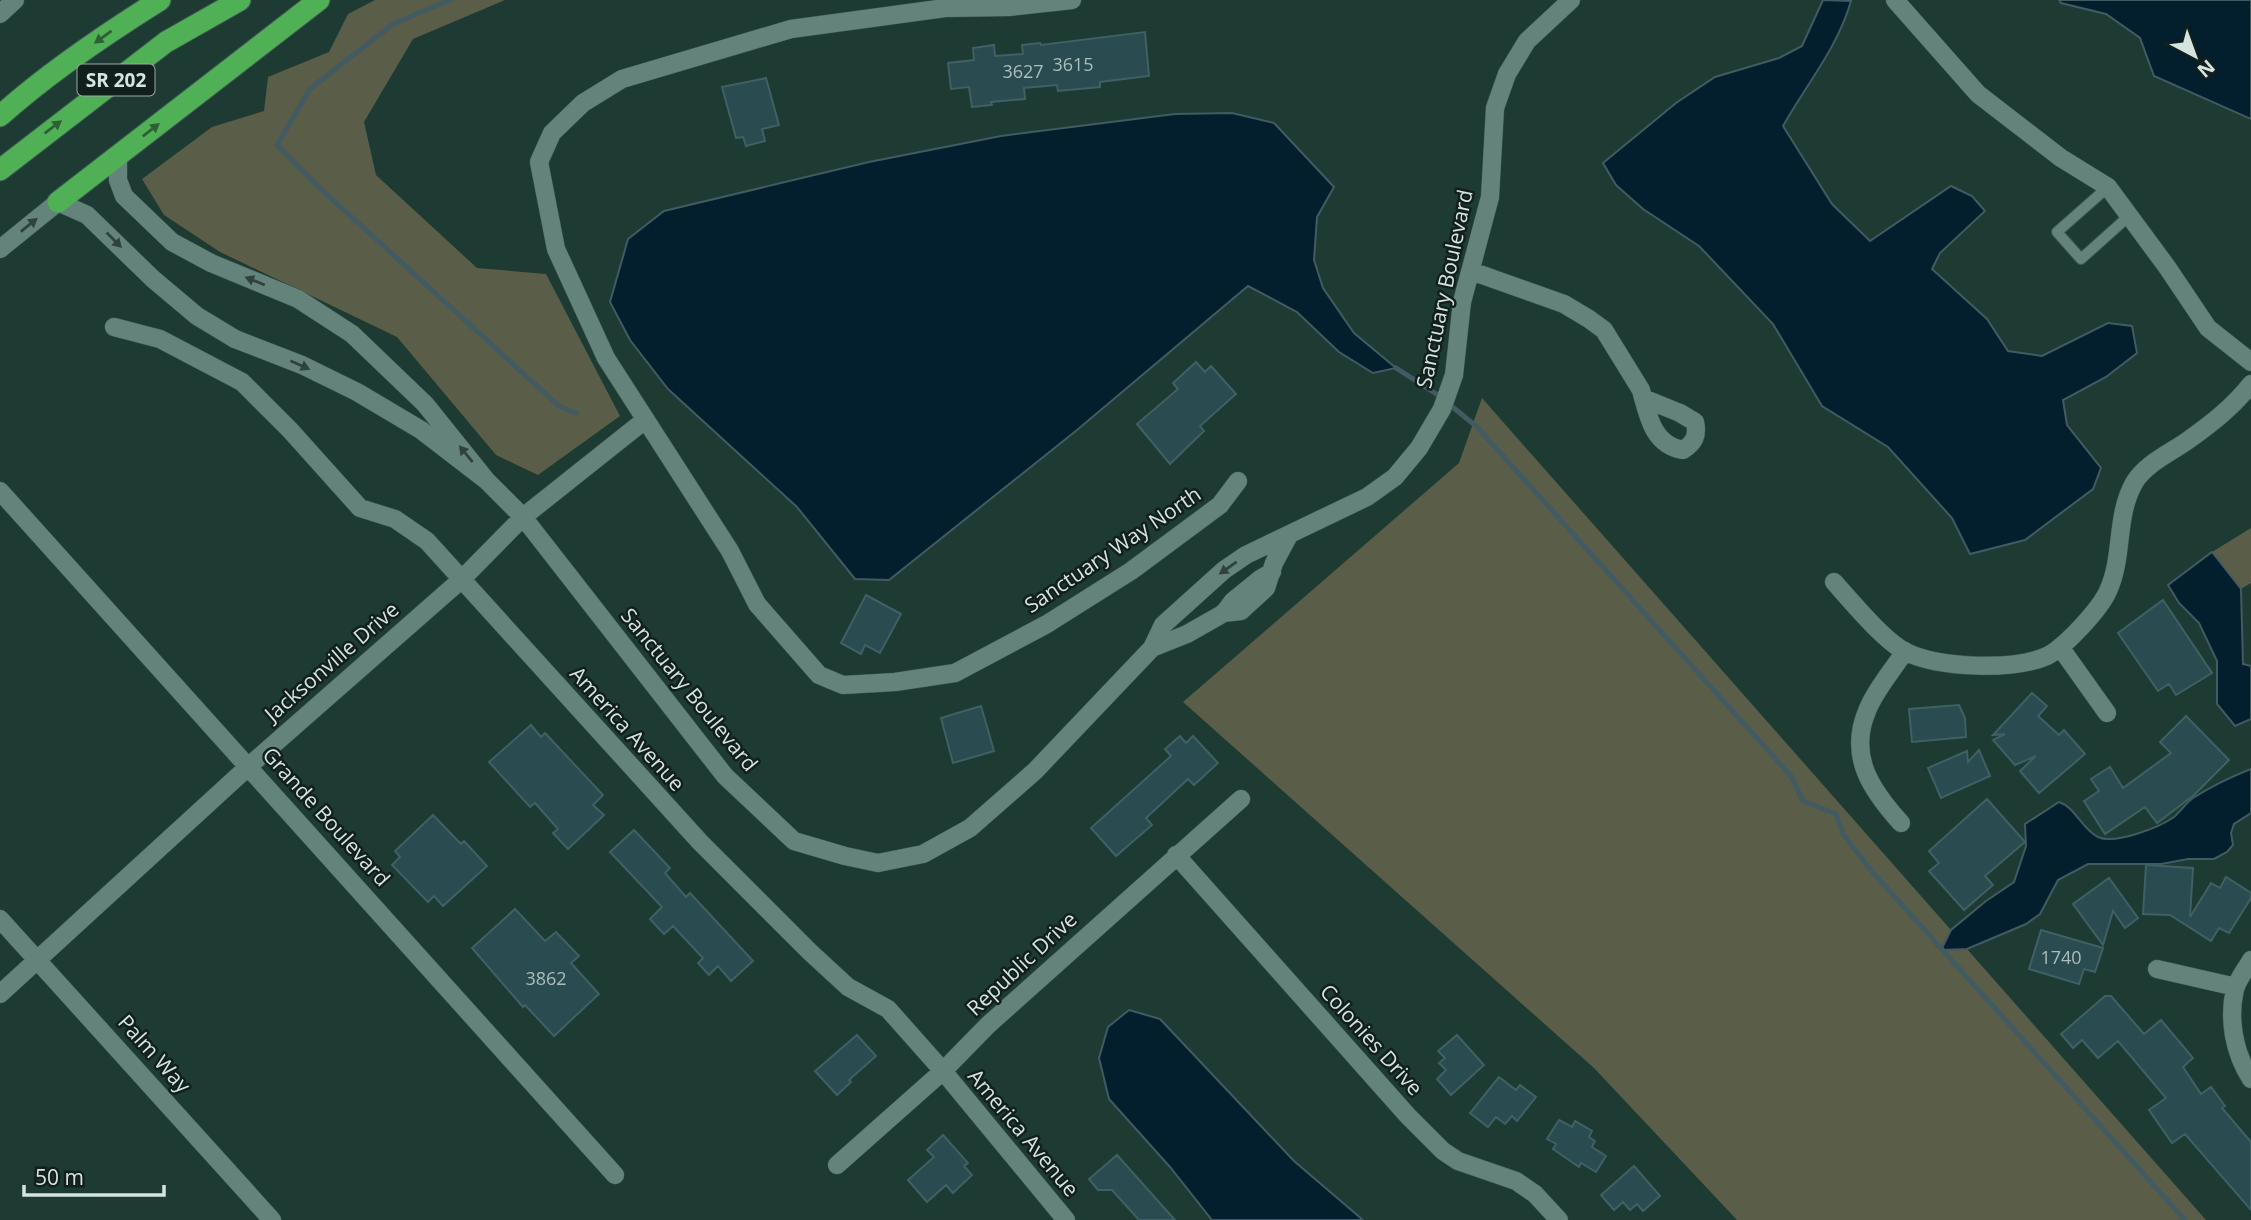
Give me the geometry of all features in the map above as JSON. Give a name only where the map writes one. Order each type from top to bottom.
[{"type":"highway","name":"SR 202","points":[[0,116],[24,94],[160,0]]},
{"type":"highway","name":"SR 202","points":[[0,170],[166,42],[240,0]]},
{"type":"highway","points":[[58,202],[319,0]]},
{"type":"street","points":[[0,15],[15,0]]},
{"type":"street","points":[[645,420],[606,358],[556,249],[539,162],[552,133],[583,103],[622,79],[791,29],[946,8],[1010,7],[1072,0]]},
{"type":"street","name":"Sanctuary Boulevard","points":[[118,156],[118,180],[124,196],[172,242],[211,263],[298,299],[352,334],[425,404],[486,480],[523,517],[725,776],[794,841],[878,863],[923,854],[970,828],[1035,771],[1152,648],[1163,625],[1214,578],[1246,555],[1367,497],[1395,477],[1419,448],[1442,409],[1454,375],[1462,302],[1490,197],[1495,108],[1507,74],[1527,41],[1571,0]]},
{"type":"street","points":[[1895,0],[1978,94],[2061,158],[2108,187],[2208,328],[2251,362]]},
{"type":"street","points":[[0,249],[58,202]]},
{"type":"street","name":"Sanctuary Boulevard","points":[[58,202],[88,215],[153,279],[197,316],[235,339],[302,365],[357,392],[421,430],[486,480]]},
{"type":"street","points":[[1471,271],[1564,304],[1604,330],[1641,390],[1643,398]]},
{"type":"street","name":"America Avenue","points":[[114,327],[160,339],[242,382],[290,430],[360,508],[395,519],[427,541],[700,842],[848,987],[888,1009],[1066,1220]]},
{"type":"street","points":[[1834,582],[1873,624],[1905,652],[1948,665],[2018,664],[2046,656],[2060,647],[2096,612],[2108,591],[2119,558],[2122,512],[2134,483],[2145,469],[2223,414],[2251,384]]},
{"type":"street","name":"Jacksonville Drive","points":[[0,994],[249,766],[462,579],[523,517],[645,420]]},
{"type":"street","name":"Sanctuary Way North","points":[[645,420],[730,551],[757,604],[819,675],[843,685],[895,682],[955,673],[1047,624],[1131,571],[1220,505],[1238,481]]},
{"type":"street","name":"Grande Boulevard","points":[[0,491],[615,1175]]},
{"type":"street","name":"Sanctuary Boulevard","points":[[1152,648],[1187,634],[1223,613],[1233,601],[1272,572],[1288,537]]},
{"type":"street","points":[[2060,647],[2107,713]]},
{"type":"street","points":[[1901,823],[1880,800],[1862,763],[1858,741],[1867,710],[1905,652]]},
{"type":"street","name":"Republic Drive","points":[[837,1165],[943,1071],[988,1025],[1241,799]]},
{"type":"street","name":"Colonies Drive","points":[[1176,855],[1443,1152],[1458,1161],[1516,1181],[1535,1194],[1559,1220]]},
{"type":"street","name":"Palm Way","points":[[0,919],[272,1220]]},
{"type":"street","points":[[2251,960],[2236,987],[2231,1017],[2235,1041],[2251,1079]]},
{"type":"street","points":[[2157,969],[2236,987]]},
{"type":"lane","points":[[2108,187],[2057,232],[2081,259],[2129,216]]},
{"type":"green space","points":[[375,0],[505,0],[413,39],[364,122],[376,175],[477,268],[546,274],[620,416],[538,475],[496,455],[397,337],[220,252],[164,215],[142,179],[212,127],[264,111],[268,77],[329,52],[348,14]]},
{"type":"green space","points":[[1482,398],[1951,930],[1941,950],[1967,949],[2206,1220],[1737,1220],[1594,1068],[1183,702],[1459,463]]},
{"type":"green space","points":[[2251,528],[2251,583],[2241,589],[2212,552]]},
{"type":"water","points":[[1823,0],[1851,1],[1830,50],[1783,126],[1832,204],[1870,241],[1951,186],[1972,196],[1985,211],[1940,253],[1932,269],[1987,319],[2008,351],[2042,356],[2108,323],[2132,326],[2137,353],[2106,377],[2063,400],[2067,425],[2101,468],[2093,489],[2025,540],[1970,554],[1952,518],[1888,447],[1822,406],[1773,324],[1699,246],[1643,209],[1616,185],[1603,163],[1676,103],[1715,77],[1779,58],[1802,46]]},
{"type":"water","points":[[2059,0],[2251,0],[2251,119],[2154,76],[2140,38],[2106,14],[2061,3]]},
{"type":"water","points":[[1232,113],[1274,123],[1334,187],[1317,217],[1314,260],[1323,288],[1354,333],[1396,368],[1373,373],[1339,352],[1297,312],[1248,286],[1077,430],[889,580],[855,579],[797,507],[668,389],[630,340],[610,302],[628,239],[664,211],[869,162],[1001,136],[1175,114]]},
{"type":"water","points":[[2212,552],[2241,589],[2243,664],[2251,666],[2251,719],[2235,726],[2217,704],[2217,661],[2199,623],[2179,603],[2168,585]]},
{"type":"water","points":[[2251,769],[2251,813],[2234,824],[2231,833],[2233,845],[2227,852],[2214,859],[2188,859],[2161,864],[2088,864],[2058,880],[2040,914],[2026,924],[1967,949],[1941,950],[1951,930],[2014,882],[2026,846],[2025,824],[2059,802],[2070,808],[2087,829],[2098,837],[2115,839],[2148,830],[2167,821],[2193,798]]},
{"type":"water","points":[[1129,1010],[1160,1019],[1294,1161],[1363,1220],[1212,1220],[1170,1167],[1109,1099],[1099,1058],[1108,1027]]},
{"type":"building","points":[[1145,32],[1149,76],[1100,82],[1100,87],[1058,91],[1057,85],[1024,88],[1025,99],[991,102],[992,105],[972,107],[969,87],[951,89],[948,63],[974,60],[973,48],[994,45],[995,56],[1023,54],[1022,45]]},
{"type":"building","points":[[766,78],[779,125],[762,129],[765,141],[746,146],[743,137],[736,138],[722,87]]},
{"type":"building","points":[[1196,362],[1205,372],[1211,366],[1236,394],[1200,426],[1204,431],[1170,464],[1137,424],[1178,389],[1173,383]]},
{"type":"building","points":[[866,595],[901,614],[880,653],[865,645],[861,654],[841,643]]},
{"type":"building","points":[[2163,600],[2212,673],[2176,695],[2169,684],[2158,691],[2118,633]]},
{"type":"building","points":[[2032,693],[2047,706],[2038,716],[2059,735],[2064,730],[2085,754],[2039,793],[2020,771],[2036,756],[2015,765],[1993,740],[2005,734],[1993,735]]},
{"type":"building","points":[[1959,705],[1965,718],[1966,737],[1912,742],[1909,709]]},
{"type":"building","points":[[981,706],[994,751],[953,763],[941,718]]},
{"type":"building","points":[[2186,716],[2229,760],[2194,795],[2157,823],[2145,807],[2105,834],[2084,801],[2099,791],[2091,779],[2110,767],[2123,788],[2171,753],[2160,742]]},
{"type":"building","points":[[531,725],[541,737],[545,733],[603,795],[593,805],[604,815],[568,849],[553,833],[558,829],[535,803],[530,807],[489,762]]},
{"type":"building","points":[[1180,736],[1186,743],[1193,736],[1218,763],[1194,785],[1188,779],[1146,818],[1152,825],[1116,856],[1091,828],[1171,756],[1165,749]]},
{"type":"building","points":[[1979,750],[1990,776],[1941,798],[1928,768],[1967,751],[1968,762]]},
{"type":"building","points":[[1987,799],[2025,842],[1985,876],[1993,885],[1964,910],[1929,871],[1939,863],[1929,851]]},
{"type":"building","points":[[433,815],[461,844],[464,841],[487,866],[443,906],[434,896],[428,902],[392,865],[400,857],[395,851]]},
{"type":"building","points":[[634,830],[670,868],[665,873],[686,897],[690,893],[753,961],[731,981],[718,966],[709,975],[698,963],[703,958],[673,926],[664,934],[650,919],[662,907],[610,852]]},
{"type":"building","points":[[2146,865],[2193,868],[2190,917],[2211,883],[2220,888],[2226,877],[2251,893],[2251,898],[2229,933],[2219,928],[2211,941],[2170,915],[2143,914]]},
{"type":"building","points":[[2109,878],[2138,918],[2125,928],[2113,911],[2103,945],[2073,904]]},
{"type":"building","points":[[515,909],[545,941],[556,932],[579,956],[571,963],[599,994],[554,1036],[525,1005],[523,1007],[472,948]]},
{"type":"building","points":[[2041,930],[2103,948],[2095,972],[2084,969],[2079,984],[2029,969]]},
{"type":"building","points":[[2105,996],[2111,996],[2144,1034],[2161,1020],[2193,1058],[2183,1067],[2201,1094],[2211,1087],[2225,1106],[2222,1108],[2251,1142],[2251,1210],[2185,1134],[2172,1143],[2149,1110],[2166,1098],[2118,1041],[2098,1058],[2082,1040],[2073,1048],[2061,1034]]},
{"type":"building","points":[[857,1035],[876,1056],[849,1080],[851,1082],[837,1095],[815,1071]]},
{"type":"building","points":[[1457,1035],[1484,1065],[1451,1095],[1437,1079],[1446,1070],[1439,1063],[1445,1058],[1438,1051]]},
{"type":"building","points":[[1499,1077],[1516,1090],[1520,1085],[1536,1097],[1517,1121],[1512,1116],[1505,1124],[1496,1117],[1488,1127],[1470,1113]]},
{"type":"building","points":[[1559,1120],[1572,1127],[1575,1121],[1592,1131],[1589,1137],[1595,1141],[1592,1147],[1606,1156],[1596,1172],[1581,1163],[1579,1167],[1553,1149],[1556,1144],[1547,1139]]},
{"type":"building","points":[[943,1135],[968,1163],[964,1166],[972,1175],[953,1193],[946,1185],[927,1202],[908,1180],[934,1157],[927,1150]]},
{"type":"building","points":[[1117,1155],[1175,1220],[1139,1220],[1112,1190],[1098,1190],[1089,1179]]},
{"type":"building","points":[[1634,1166],[1660,1196],[1643,1211],[1637,1204],[1630,1210],[1623,1202],[1614,1210],[1601,1195]]},
{"type":"waterway","points":[[450,0],[393,24],[310,89],[277,145],[321,189],[559,406],[576,413]]},
{"type":"waterway","points":[[1396,368],[1441,397]]},
{"type":"waterway","points":[[1449,404],[1477,427],[1791,776],[1803,801],[1836,814],[1843,834],[1869,868],[2185,1220]]}]
